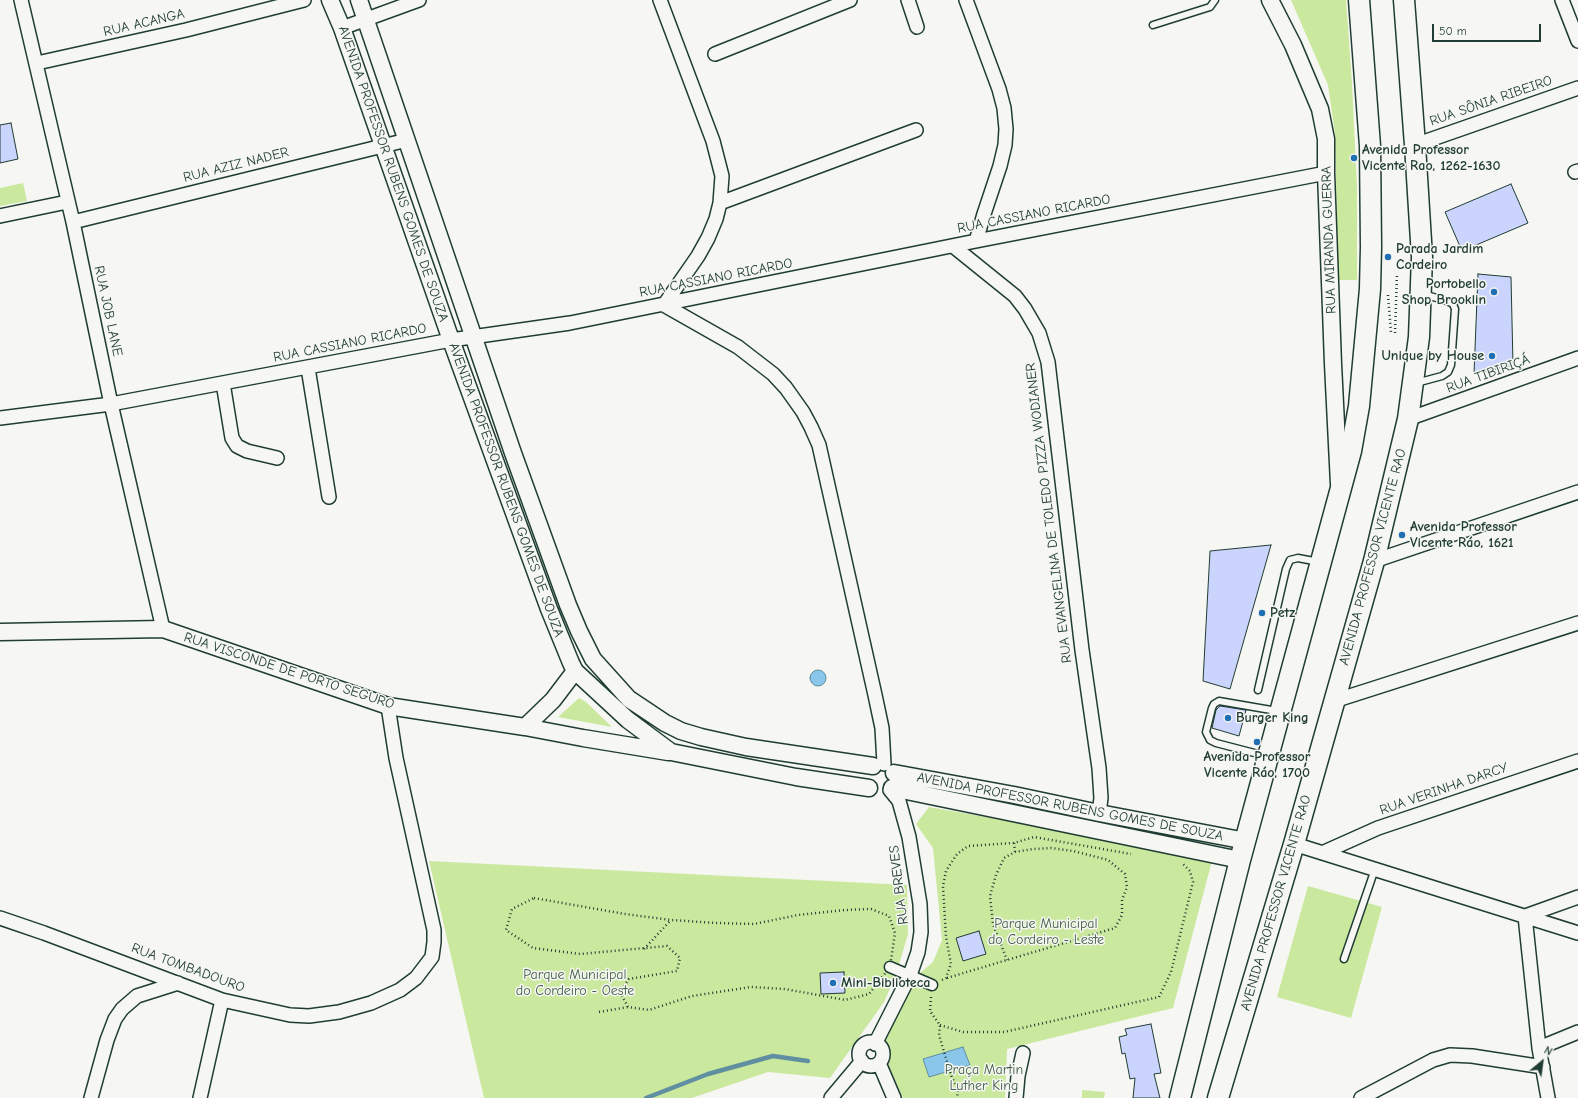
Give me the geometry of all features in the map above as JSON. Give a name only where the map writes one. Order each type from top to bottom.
[{"type":"main road","points":[[1180,1098],[1240,860],[1351,451],[1359,406],[1370,289],[1371,256],[1370,146],[1359,0]]},
{"type":"main road","name":"AVENIDA PROFESSOR VICENTE RAO","points":[[1218,1098],[1294,844],[1374,562],[1408,420],[1419,337],[1422,257],[1404,0]]},
{"type":"street","name":"RUA JOB LANE","points":[[22,0],[67,202],[73,222],[111,404],[163,629]]},
{"type":"street","name":"RUA ACANGA","points":[[37,63],[186,30],[304,0]]},
{"type":"street","name":"AVENIDA PROFESSOR RUBENS GOMES DE SOUZA","points":[[330,0],[342,28],[451,340],[549,609],[575,671],[628,720],[671,752],[759,770],[870,788],[873,791],[881,793],[887,776]]},
{"type":"street","name":"AVENIDA PROFESSOR RUBENS GOMES DE SOUZA","points":[[359,0],[513,453],[568,605],[593,658],[629,699],[665,723],[681,731],[707,739],[887,776],[1240,860]]},
{"type":"street","points":[[342,28],[419,0]]},
{"type":"street","points":[[660,0],[713,141],[722,176],[720,203],[716,219],[708,238],[698,256],[664,305],[738,347],[773,374],[799,406],[819,445],[882,728],[887,776],[867,772],[867,784],[870,788]]},
{"type":"street","points":[[715,54],[850,0]]},
{"type":"street","points":[[908,0],[917,27]]},
{"type":"street","points":[[966,0],[1000,89],[1006,129],[1003,154],[976,241]]},
{"type":"street","name":"RUA MIRANDA GUERRA","points":[[1270,0],[1296,51],[1320,109],[1326,139],[1326,173],[1339,491]]},
{"type":"street","points":[[1562,0],[1578,41]]},
{"type":"street","name":"RUA SÔNIA RIBEIRO","points":[[1415,145],[1578,88]]},
{"type":"street","points":[[720,203],[916,130]]},
{"type":"street","name":"RUA AZIZ NADER","points":[[73,222],[406,140]]},
{"type":"street","name":"RUA CASSIANO RICARDO","points":[[0,418],[111,404],[224,384],[451,340],[475,338],[570,323],[976,241],[1326,173]]},
{"type":"street","points":[[0,216],[67,202]]},
{"type":"street","name":"RUA EVANGELINA DE TOLEDO PIZZA WODIANER","points":[[953,246],[1015,296],[1025,309],[1039,333],[1048,362],[1083,657],[1099,768],[1101,798],[1099,813]]},
{"type":"street","name":"RUA TIBIRIÇÁ","points":[[1408,420],[1578,358]]},
{"type":"street","points":[[308,368],[329,497]]},
{"type":"street","points":[[224,384],[232,438],[237,446],[247,451],[277,458]]},
{"type":"street","points":[[1374,562],[1578,492]]},
{"type":"street","points":[[549,609],[556,612],[563,612],[568,605]]},
{"type":"street","points":[[1334,702],[1578,623]]},
{"type":"street","name":"RUA VISCONDE DE PORTO SEGURO","points":[[0,632],[163,629],[388,706],[525,727],[671,752]]},
{"type":"street","points":[[561,640],[562,635],[568,631],[579,631]]},
{"type":"street","points":[[525,727],[553,700],[575,671]]},
{"type":"street","name":"RUA TOMBADOURO","points":[[0,918],[222,1000],[290,1015],[309,1016],[338,1012],[371,1003],[400,990],[416,978],[432,957],[434,942],[432,919],[396,758],[388,706]]},
{"type":"street","name":"RUA VERINHA DARCY","points":[[1322,853],[1378,828],[1578,761]]},
{"type":"street","name":"AVENIDA PROFESSOR RUBENS GOMES DE SOUZA","points":[[887,776],[1014,795],[1246,841]]},
{"type":"street","name":"RUA BREVES","points":[[875,1044],[910,975],[918,952],[921,932],[920,904],[914,861],[901,806],[887,776]]},
{"type":"street","points":[[1294,844],[1578,932]]},
{"type":"street","points":[[1525,916],[1578,897]]},
{"type":"street","points":[[1525,916],[1539,1048],[1548,1098]]},
{"type":"street","points":[[890,967],[932,985]]},
{"type":"street","points":[[91,1098],[107,1040],[115,1019],[122,1009],[137,996],[178,983]]},
{"type":"street","points":[[200,1098],[222,1000]]},
{"type":"street","points":[[1539,1048],[1578,1032]]},
{"type":"street","points":[[868,1043],[875,1044],[881,1049],[882,1056],[879,1063],[868,1066],[862,1061],[859,1054],[862,1047],[868,1043]]},
{"type":"street","points":[[1016,1098],[1018,1076],[1023,1053]]},
{"type":"street","points":[[1361,1098],[1433,1060],[1450,1055],[1472,1056],[1542,1067]]},
{"type":"street","points":[[831,1098],[862,1061]]},
{"type":"street","points":[[879,1063],[894,1098]]},
{"type":"lane","points":[[1153,26],[1210,7],[1215,0]]},
{"type":"lane","points":[[1413,384],[1442,376],[1448,372],[1451,365],[1455,309],[1453,304],[1421,293]]},
{"type":"lane","points":[[1258,690],[1288,564],[1290,560],[1298,558],[1320,562]]},
{"type":"lane","points":[[1269,756],[1216,743],[1210,740],[1206,732],[1212,708],[1214,704],[1219,701],[1280,712]]},
{"type":"lane","points":[[1344,959],[1375,869]]},
{"type":"path","points":[[1388,290],[1393,333],[1397,274]]},
{"type":"path","points":[[946,978],[951,964],[946,937],[943,886],[946,871],[957,854],[968,846],[1014,843],[1034,837],[1136,855]]},
{"type":"path","points":[[1014,843],[1015,852]]},
{"type":"path","points":[[1007,960],[993,924],[990,896],[996,874],[1004,858],[1015,852],[1033,849],[1051,848],[1073,851],[1108,860],[1125,874],[1127,887],[1122,900],[1122,916],[1115,928],[1007,960],[946,978],[932,985],[930,1011],[940,1025],[963,1032],[1004,1032],[1159,997],[1170,972],[1193,882],[1190,871],[1182,863]]},
{"type":"path","points":[[599,1012],[628,1008],[649,1010],[692,996],[750,987],[785,989],[845,1000],[869,994],[890,967],[895,933],[889,916],[871,909],[798,915],[754,924],[671,920],[625,914],[534,898],[512,909],[506,930],[533,948],[580,954],[667,946],[680,958],[677,971],[629,979],[620,992],[628,1008]]},
{"type":"path","points":[[644,949],[671,920]]},
{"type":"path","points":[[940,1025],[939,1035],[951,1075],[958,1091],[957,1098]]},
{"type":"green space","points":[[1291,0],[1346,0],[1357,187],[1357,280],[1338,280],[1335,133],[1328,85]]},
{"type":"green space","points":[[23,183],[27,201],[0,206],[0,188]]},
{"type":"green space","points":[[579,698],[586,702],[612,727],[558,717]]},
{"type":"green space","name":"Parque Municipal do Cordeiro - Leste","points":[[929,807],[1213,857],[1173,1008],[1007,1049],[1005,1098],[903,1098],[888,1065],[885,1041],[920,973],[933,962],[942,940],[933,848],[916,824]]},
{"type":"green space","name":"Parque Municipal do Cordeiro - Oeste","points":[[429,861],[907,885],[908,934],[896,975],[884,1002],[830,1078],[768,1072],[692,1098],[484,1098]]},
{"type":"green space","points":[[1308,886],[1382,907],[1351,1018],[1277,997]]},
{"type":"green space","points":[[1082,1090],[1105,1092],[1104,1098],[1082,1098]]},
{"type":"water","points":[[818,670],[824,672],[826,678],[824,684],[818,686],[812,684],[810,678],[812,672]]},
{"type":"water","points":[[963,1047],[970,1065],[929,1077],[923,1059]]},
{"type":"building","points":[[11,123],[18,159],[0,163],[0,125]]},
{"type":"building","points":[[1511,184],[1528,223],[1462,251],[1445,212]]},
{"type":"building","points":[[1478,274],[1511,277],[1513,365],[1474,374]]},
{"type":"building","points":[[1271,545],[1230,689],[1203,681],[1210,551]]},
{"type":"building","name":"Burger King","points":[[1220,706],[1246,710],[1239,736],[1212,728],[1216,710]]},
{"type":"building","points":[[979,931],[986,954],[963,961],[956,938]]},
{"type":"building","name":"Mini-Biblioteca","points":[[844,972],[845,993],[821,994],[820,973]]},
{"type":"building","points":[[1151,1024],[1161,1073],[1154,1074],[1160,1098],[1133,1098],[1135,1078],[1130,1079],[1125,1053],[1122,1054],[1119,1037],[1127,1035],[1125,1029]]},
{"type":"waterway","points":[[646,1098],[708,1074],[773,1056],[808,1061]]},
{"type":"place","name":"Avenida Professor Vicente Rao, 1262-1630","points":[[1354,158]]},
{"type":"place","name":"Parada Jardim Cordeiro","points":[[1388,257]]},
{"type":"place","name":"Portobello Shop Brooklin","points":[[1494,292]]},
{"type":"place","name":"Unique by House","points":[[1492,356]]},
{"type":"place","name":"Avenida Professor Vicente Ráo, 1621","points":[[1402,535]]},
{"type":"place","name":"Petz","points":[[1262,613]]},
{"type":"place","name":"Burger King","points":[[1228,718]]},
{"type":"place","name":"Avenida Professor Vicente Ráo, 1700","points":[[1257,742]]},
{"type":"place","name":"Mini-Biblioteca","points":[[833,983]]},
{"type":"park label","name":"Praça Martin Luther King","points":[[984,1078]]}]
